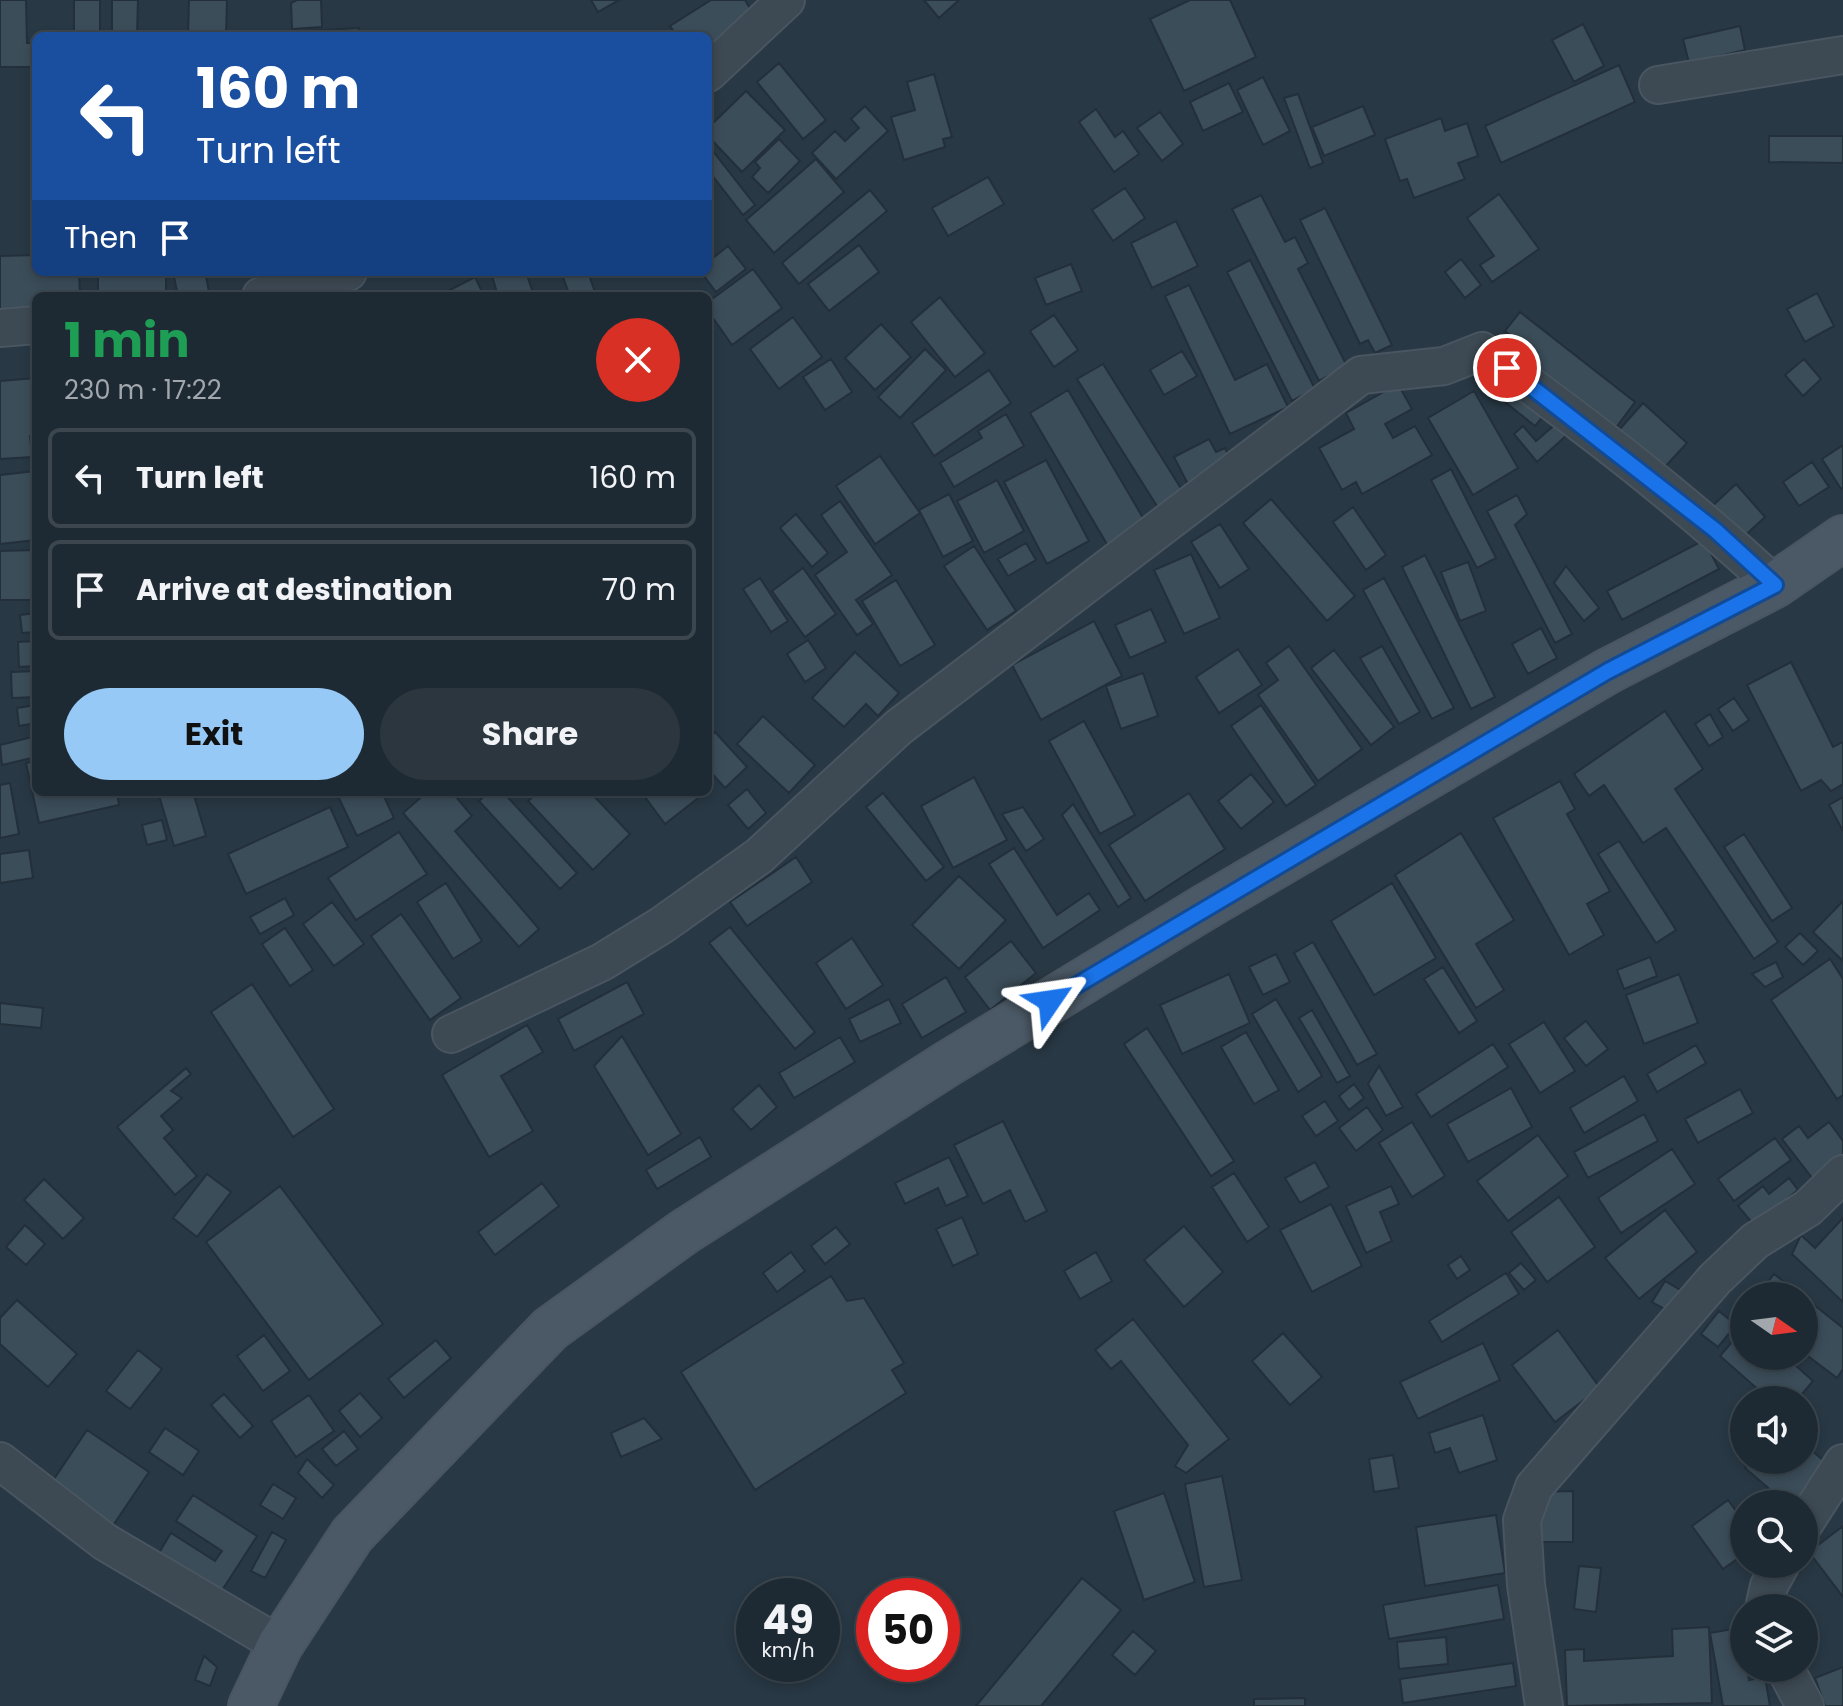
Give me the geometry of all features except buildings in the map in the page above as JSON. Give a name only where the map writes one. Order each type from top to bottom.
[{"type":"main road","points":[[251,1706],[280,1645],[352,1535],[550,1329],[684,1232],[947,1064],[1205,907],[1608,671],[1775,585],[1843,538]]},
{"type":"street","points":[[712,69],[786,0]]},
{"type":"street","points":[[1658,85],[1843,55]]},
{"type":"street","points":[[276,292],[334,276]]},
{"type":"street","points":[[0,328],[32,325]]},
{"type":"street","points":[[451,1034],[602,962],[662,925],[759,856],[899,727],[1361,375],[1444,366],[1482,351],[1557,404],[1715,530],[1775,585]]},
{"type":"street","points":[[1544,1706],[1529,1614],[1522,1520],[1534,1487],[1715,1279],[1755,1241],[1808,1208],[1843,1174]]},
{"type":"street","points":[[0,1461],[105,1542],[280,1645]]},
{"type":"street","points":[[1818,1502],[1843,1463]]},
{"type":"street","points":[[1792,1682],[1805,1706]]},
{"type":"route","points":[[1050,1001],[1608,671],[1775,585],[1715,530],[1507,368]]}]
